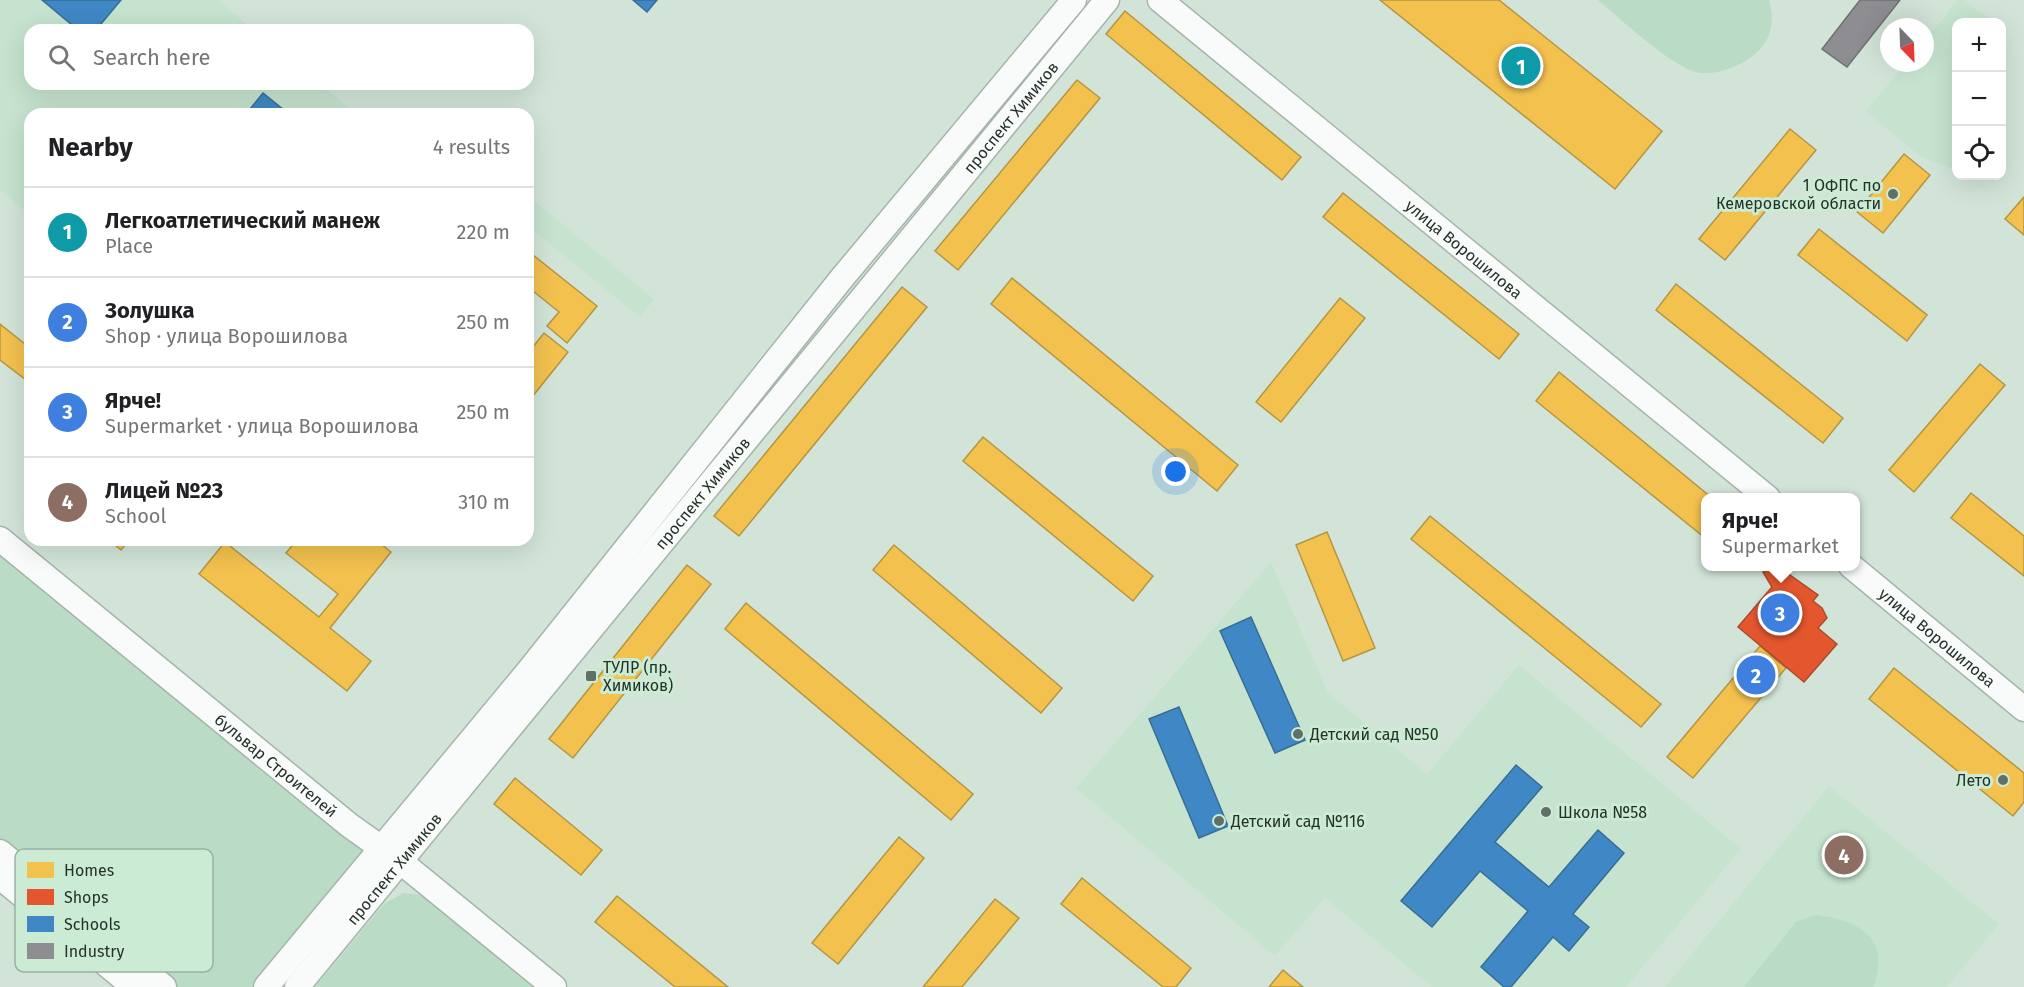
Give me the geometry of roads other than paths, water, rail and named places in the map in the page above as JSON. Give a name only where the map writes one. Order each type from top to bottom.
[{"type":"main road","name":"проспект Химиков","points":[[266,987],[531,668],[842,278],[1074,0]]},
{"type":"main road","name":"проспект Химиков","points":[[297,987],[1107,0]]},
{"type":"main road","name":"улица Ворошилова","points":[[1160,0],[1762,493]]},
{"type":"main road","name":"бульвар Строителей","points":[[0,539],[340,818],[401,862],[554,987]]},
{"type":"main road","name":"улица Ворошилова","points":[[1856,571],[2024,709]]},
{"type":"main road","points":[[0,852],[15,864]]},
{"type":"main road","points":[[0,877],[15,889]]},
{"type":"main road","points":[[116,972],[134,987]]},
{"type":"main road","points":[[146,972],[164,987]]},
{"type":"place","name":"Легкоатлетический манеж","points":[[1521,66]]},
{"type":"place","name":"1 ОФПС по Кемеровской области","points":[[1893,194]]},
{"type":"place","name":"Ярче!","points":[[1780,613]]},
{"type":"place","name":"Золушка","points":[[1756,675]]},
{"type":"place","name":"ТУЛР (пр. Химиков)","points":[[591,676]]},
{"type":"place","name":"Детский сад №50","points":[[1298,734]]},
{"type":"place","name":"Лето","points":[[2003,780]]},
{"type":"place","name":"Школа №58","points":[[1546,812]]},
{"type":"place","name":"Детский сад №116","points":[[1219,821]]},
{"type":"place","name":"Лицей №23","points":[[1844,855]]}]
